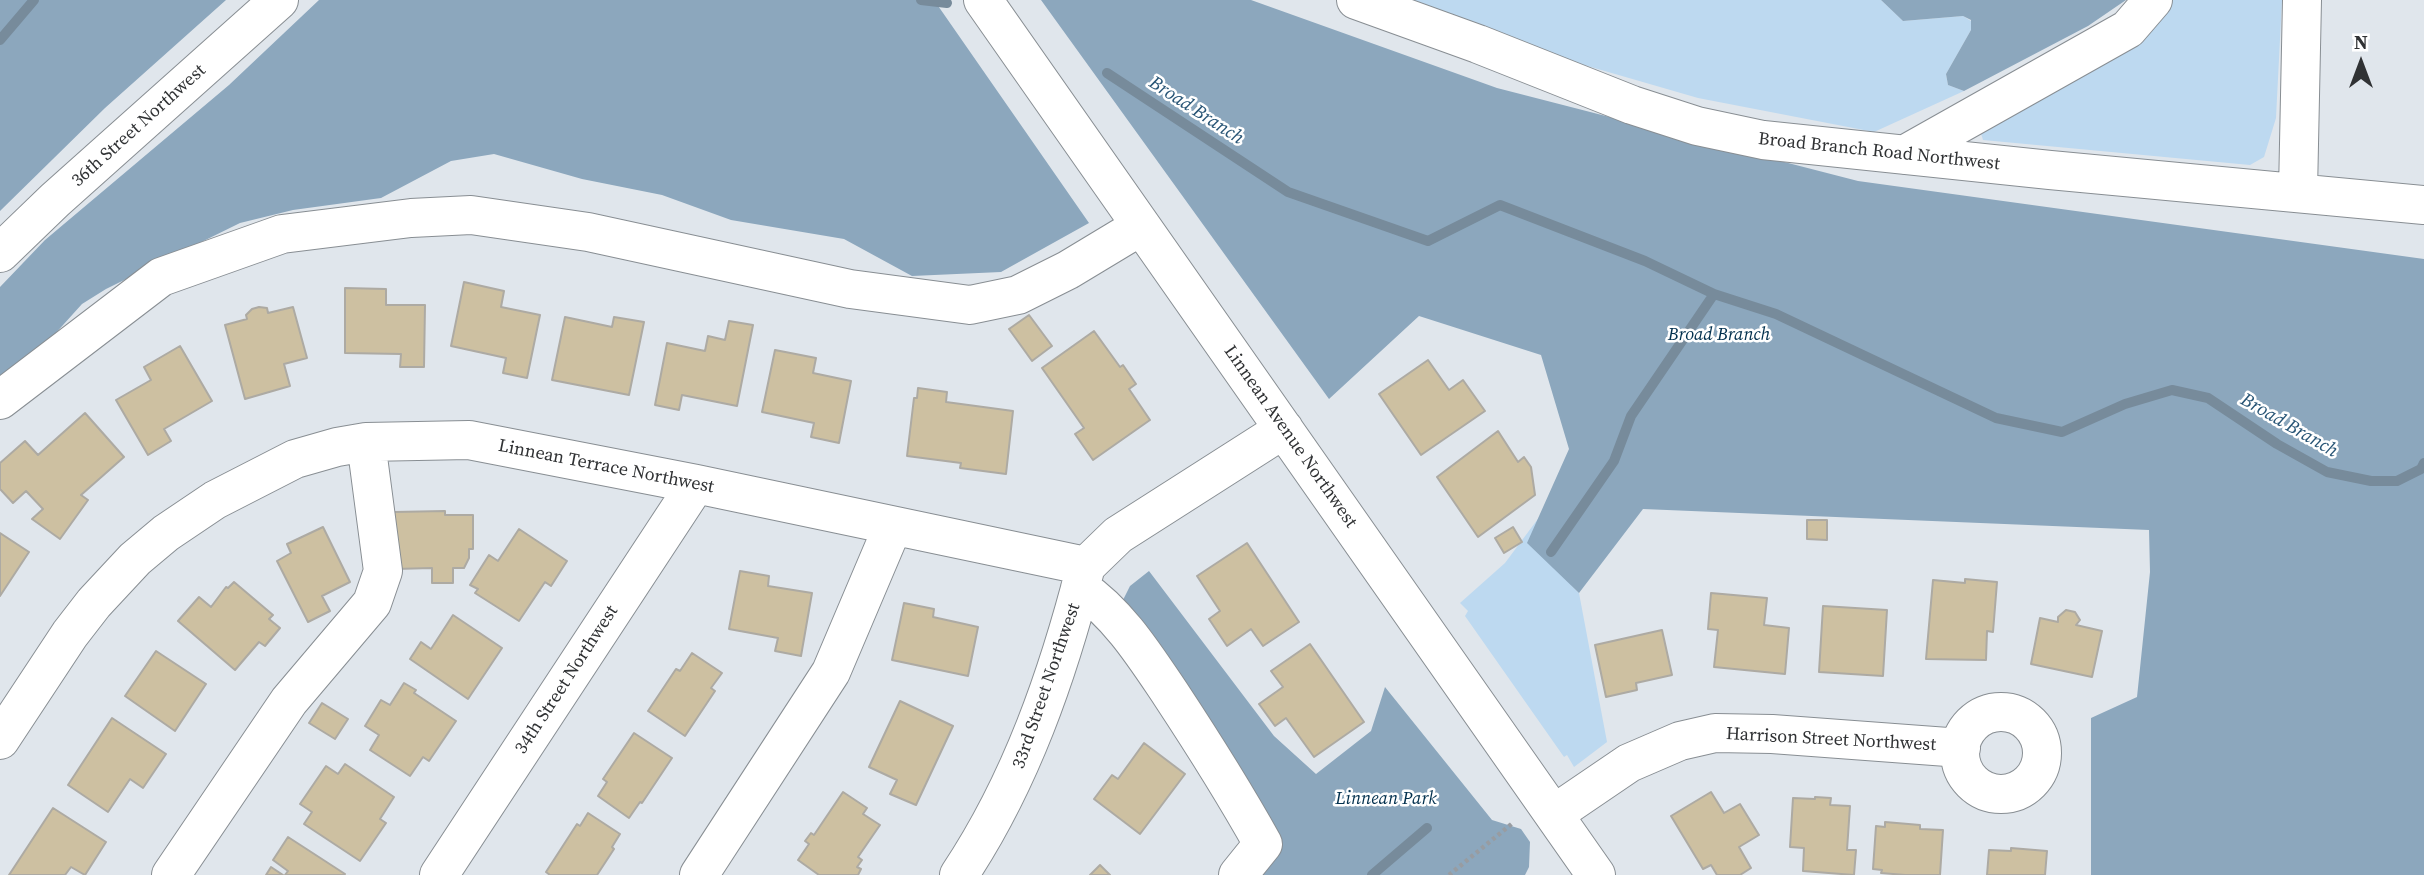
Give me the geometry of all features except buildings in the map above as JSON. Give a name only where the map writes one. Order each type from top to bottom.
[{"type":"street","name":"36th Street Northwest","points":[[0,253],[64,192],[279,0]]},
{"type":"street","name":"Linnean Avenue Northwest","points":[[983,0],[1284,429],[1539,814],[1596,875]]},
{"type":"street","name":"Broad Branch Road Northwest","points":[[1356,0],[1478,44],[1632,105],[1697,126],[1763,140],[2424,205]]},
{"type":"street","points":[[1904,155],[2128,29],[2153,0]]},
{"type":"street","points":[[2298,192],[2302,0]]},
{"type":"street","points":[[0,400],[161,277],[282,234],[411,218],[471,215],[587,232],[850,289],[970,305],[1018,295],[1068,270],[1141,226]]},
{"type":"street","points":[[1238,875],[1263,844],[1224,775],[1146,658],[1098,600],[1083,577],[1118,535],[1284,429]]},
{"type":"street","name":"Linnean Terrace Northwest","points":[[0,740],[70,634],[94,603],[135,559],[166,533],[215,500],[295,459],[366,442],[468,440],[893,526],[1083,577]]},
{"type":"street","points":[[171,875],[289,701],[372,603],[383,570],[366,442]]},
{"type":"street","name":"34th Street Northwest","points":[[439,875],[696,484]]},
{"type":"street","points":[[699,875],[831,671],[893,526]]},
{"type":"street","name":"33rd Street Northwest","points":[[959,875],[994,818],[1031,740],[1083,577]]},
{"type":"street","name":"Harrison Street Northwest","points":[[1539,814],[1629,763],[1680,741],[1706,735],[1734,732],[1961,748]]},
{"type":"path","points":[[1449,875],[1539,814]]},
{"type":"shaded area","points":[[1397,0],[1881,0],[1903,21],[1963,16],[1971,21],[1971,30],[1946,74],[1948,85],[1964,91],[1874,132],[1698,98],[1584,65]]},
{"type":"shaded area","points":[[2168,0],[2282,0],[2276,118],[2264,157],[2250,165],[1983,140],[1978,124]]},
{"type":"shaded area","points":[[1552,500],[1572,586],[1579,593],[1607,742],[1574,767],[1567,755],[1564,757],[1465,616],[1468,611],[1460,603],[1505,563]]},
{"type":"green space","points":[[0,0],[226,0],[105,108],[0,211]]},
{"type":"green space","points":[[319,0],[934,0],[1089,223],[1001,272],[912,276],[844,239],[731,220],[662,195],[582,179],[494,154],[451,161],[381,198],[293,210],[240,223],[106,289],[82,304],[54,335],[0,379],[0,287],[45,240],[229,85]]},
{"type":"green space","name":"Broad Branch","points":[[1041,0],[1251,0],[1497,88],[1858,181],[2424,259],[2424,875],[2091,875],[2091,718],[2137,697],[2150,572],[2149,530],[1643,509],[1579,593],[1527,543],[1569,449],[1541,355],[1419,316],[1329,399]]},
{"type":"green space","points":[[1881,0],[2126,0],[2088,26],[1964,91],[1948,85],[1946,74],[1971,30],[1971,20],[1963,16],[1903,21]]},
{"type":"green space","name":"Linnean Park","points":[[1149,571],[1274,736],[1316,774],[1371,731],[1385,687],[1492,820],[1521,829],[1530,842],[1529,867],[1525,875],[1254,875],[1274,849],[1121,604],[1130,586]]},
{"type":"waterway","name":"Broad Branch","points":[[0,40],[34,0]]},
{"type":"waterway","name":"Broad Branch","points":[[921,0],[947,3]]},
{"type":"waterway","name":"Broad Branch","points":[[1107,73],[1288,192],[1428,241],[1500,205],[1645,261],[1714,294],[1776,314],[1996,418],[2062,432],[2125,404],[2172,390],[2208,398],[2277,444],[2327,472],[2371,481],[2397,481],[2421,469],[2424,463]]},
{"type":"waterway","points":[[1551,552],[1614,461],[1631,416],[1714,294]]},
{"type":"waterway","points":[[1372,875],[1427,828]]}]
